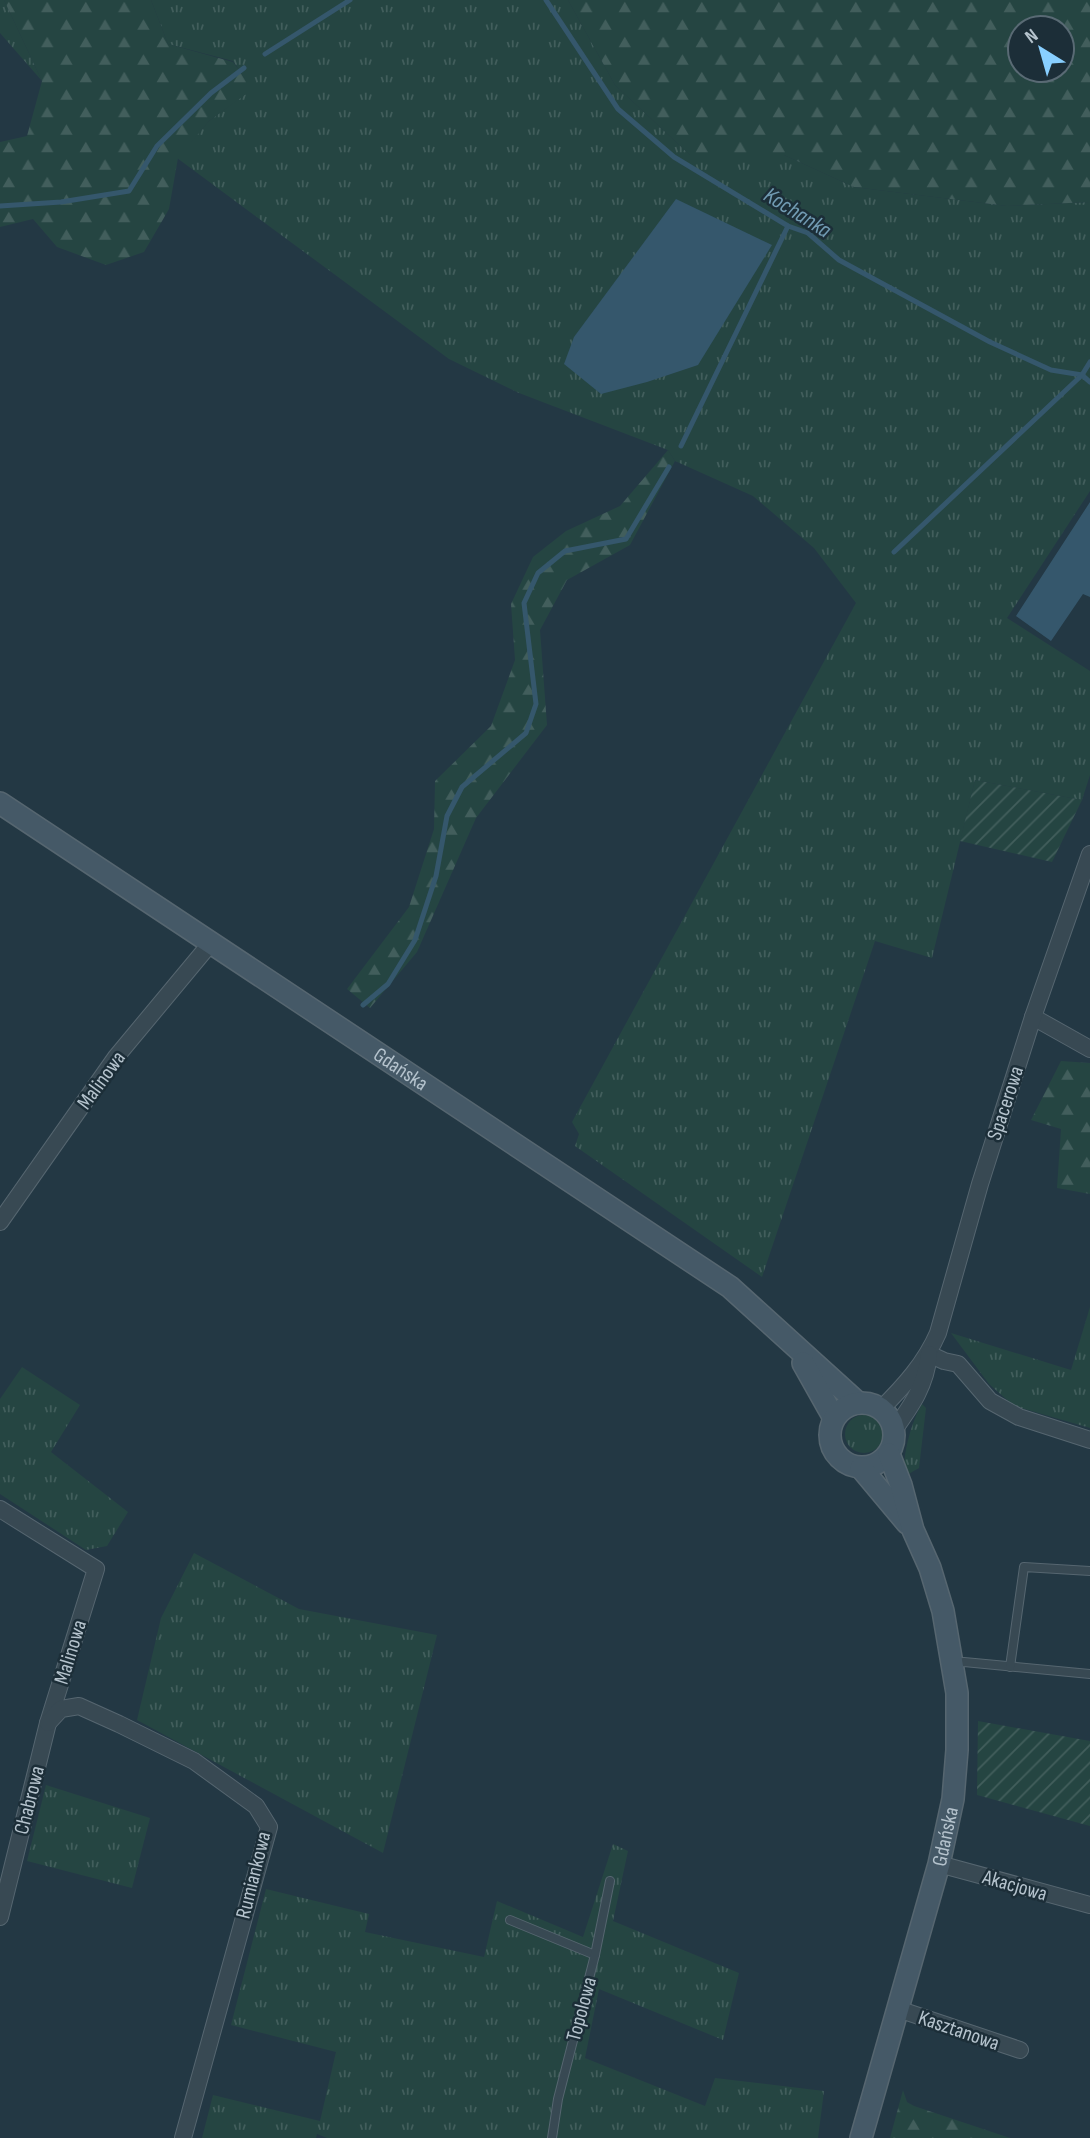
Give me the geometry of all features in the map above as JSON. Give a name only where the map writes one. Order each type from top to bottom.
[{"type":"main road","name":"Gdańska","points":[[0,803],[730,1287],[858,1403]]},
{"type":"main road","name":"Gdańska","points":[[793,1346],[835,1418]]},
{"type":"main road","points":[[858,1403],[881,1409],[890,1418],[894,1430],[893,1447],[889,1454],[876,1465],[860,1468],[847,1464],[837,1456],[831,1444],[830,1430],[835,1418],[845,1408],[858,1403]]},
{"type":"main road","name":"Gdańska","points":[[861,2138],[939,1864],[956,1776],[958,1724],[954,1663],[937,1589],[913,1530],[901,1485],[889,1454]]},
{"type":"main road","name":"Gdańska","points":[[860,1468],[913,1530]]},
{"type":"street","name":"Spacerowa","points":[[881,1409],[929,1354],[938,1333],[980,1184],[1033,1017],[1090,854]]},
{"type":"street","name":"Malinowa","points":[[0,1222],[117,1057],[210,944]]},
{"type":"street","points":[[1033,1017],[1090,1049]]},
{"type":"street","name":"Spacerowa","points":[[894,1430],[918,1394],[927,1374],[929,1354]]},
{"type":"street","points":[[929,1354],[958,1364],[990,1401],[1019,1417],[1090,1440]]},
{"type":"street","name":"Malinowa","points":[[0,1509],[96,1569],[48,1723]]},
{"type":"street","name":"Rumiankowa","points":[[48,1723],[61,1709],[79,1706],[119,1724],[205,1768],[256,1806],[269,1827],[183,2138]]},
{"type":"street","name":"Chabrowa","points":[[0,1917],[48,1723]]},
{"type":"street","name":"Akacjowa","points":[[939,1864],[1090,1905]]},
{"type":"street","name":"Kasztanowa","points":[[898,2009],[1020,2050]]},
{"type":"lane","points":[[1010,1667],[1024,1567],[1090,1571]]},
{"type":"lane","points":[[954,1663],[1090,1674]]},
{"type":"lane","name":"Topolowa","points":[[552,2138],[558,2099],[595,1955],[610,1881]]},
{"type":"lane","points":[[510,1920],[595,1955]]},
{"type":"green space","points":[[0,0],[4,0],[42,81],[0,33]]},
{"type":"green space","points":[[4,0],[151,0],[168,44],[233,62],[253,89],[209,121],[178,158],[169,209],[144,252],[106,265],[57,247],[33,219],[0,227],[0,142],[27,136],[42,81]]},
{"type":"green space","points":[[151,0],[568,0],[615,85],[690,155],[784,155],[854,187],[1007,206],[1090,202],[1090,491],[1007,618],[1090,671],[1090,775],[1082,800],[975,780],[932,958],[875,941],[762,1277],[575,1146],[579,1134],[572,1122],[856,603],[814,548],[753,496],[675,461],[668,450],[519,393],[449,359],[177,158],[209,121],[252,89],[233,61],[168,44]]},
{"type":"green space","points":[[568,0],[1090,0],[1090,202],[1007,206],[854,187],[784,155],[690,155],[615,85]]},
{"type":"green space","points":[[668,450],[675,461],[630,545],[567,580],[540,630],[547,725],[476,818],[417,952],[370,1008],[347,989],[409,907],[434,829],[435,781],[491,726],[515,660],[511,604],[533,557],[566,531],[620,506]]},
{"type":"green space","points":[[975,780],[1082,800],[1052,862],[960,841]]},
{"type":"green space","points":[[1061,1061],[1090,1063],[1090,1194],[1057,1188],[1061,1129],[1031,1120]]},
{"type":"green space","points":[[1090,1307],[1090,1428],[1014,1406],[989,1384],[951,1333],[1071,1370]]},
{"type":"green space","points":[[22,1367],[80,1405],[51,1452],[128,1512],[107,1546],[86,1550],[0,1494],[0,1399]]},
{"type":"green space","points":[[922,1404],[926,1408],[919,1468],[905,1476],[908,1439]]},
{"type":"green space","points":[[864,1415],[877,1421],[883,1434],[877,1447],[864,1453],[851,1447],[845,1434],[851,1421]]},
{"type":"green space","points":[[194,1553],[299,1609],[437,1635],[383,1853],[137,1720],[161,1618]]},
{"type":"green space","points":[[978,1721],[1090,1741],[1090,1826],[977,1795]]},
{"type":"green space","points":[[46,1785],[150,1818],[132,1888],[27,1861]]},
{"type":"green space","points":[[613,1844],[628,1851],[613,1921],[739,1973],[723,2040],[599,1989],[585,2058],[705,2106],[715,2078],[824,2091],[818,2138],[327,2138],[317,2134],[316,2138],[202,2138],[213,2095],[320,2121],[336,2052],[231,2025],[266,1889],[369,1914],[365,1932],[484,1957],[497,1901],[583,1937]]},
{"type":"green space","points":[[903,2090],[907,2102],[914,2106],[1010,2138],[890,2138]]},
{"type":"water","points":[[676,199],[772,245],[698,365],[601,394],[564,364],[574,337]]},
{"type":"water","points":[[1090,502],[1090,597],[1083,594],[1051,641],[1016,616]]},
{"type":"waterway","points":[[265,54],[350,0]]},
{"type":"waterway","name":"Kochanka","points":[[546,0],[618,109],[674,157],[788,226],[808,233],[839,260],[990,342],[1051,370],[1082,375],[1090,382]]},
{"type":"waterway","points":[[0,206],[61,202],[129,191],[157,146],[211,93],[244,68]]},
{"type":"waterway","points":[[681,446],[788,226]]},
{"type":"waterway","points":[[894,552],[1082,375],[1090,362]]},
{"type":"waterway","points":[[363,1005],[388,984],[415,940],[436,876],[447,816],[462,787],[526,733],[536,704],[524,603],[538,573],[565,551],[626,539],[669,467]]}]
